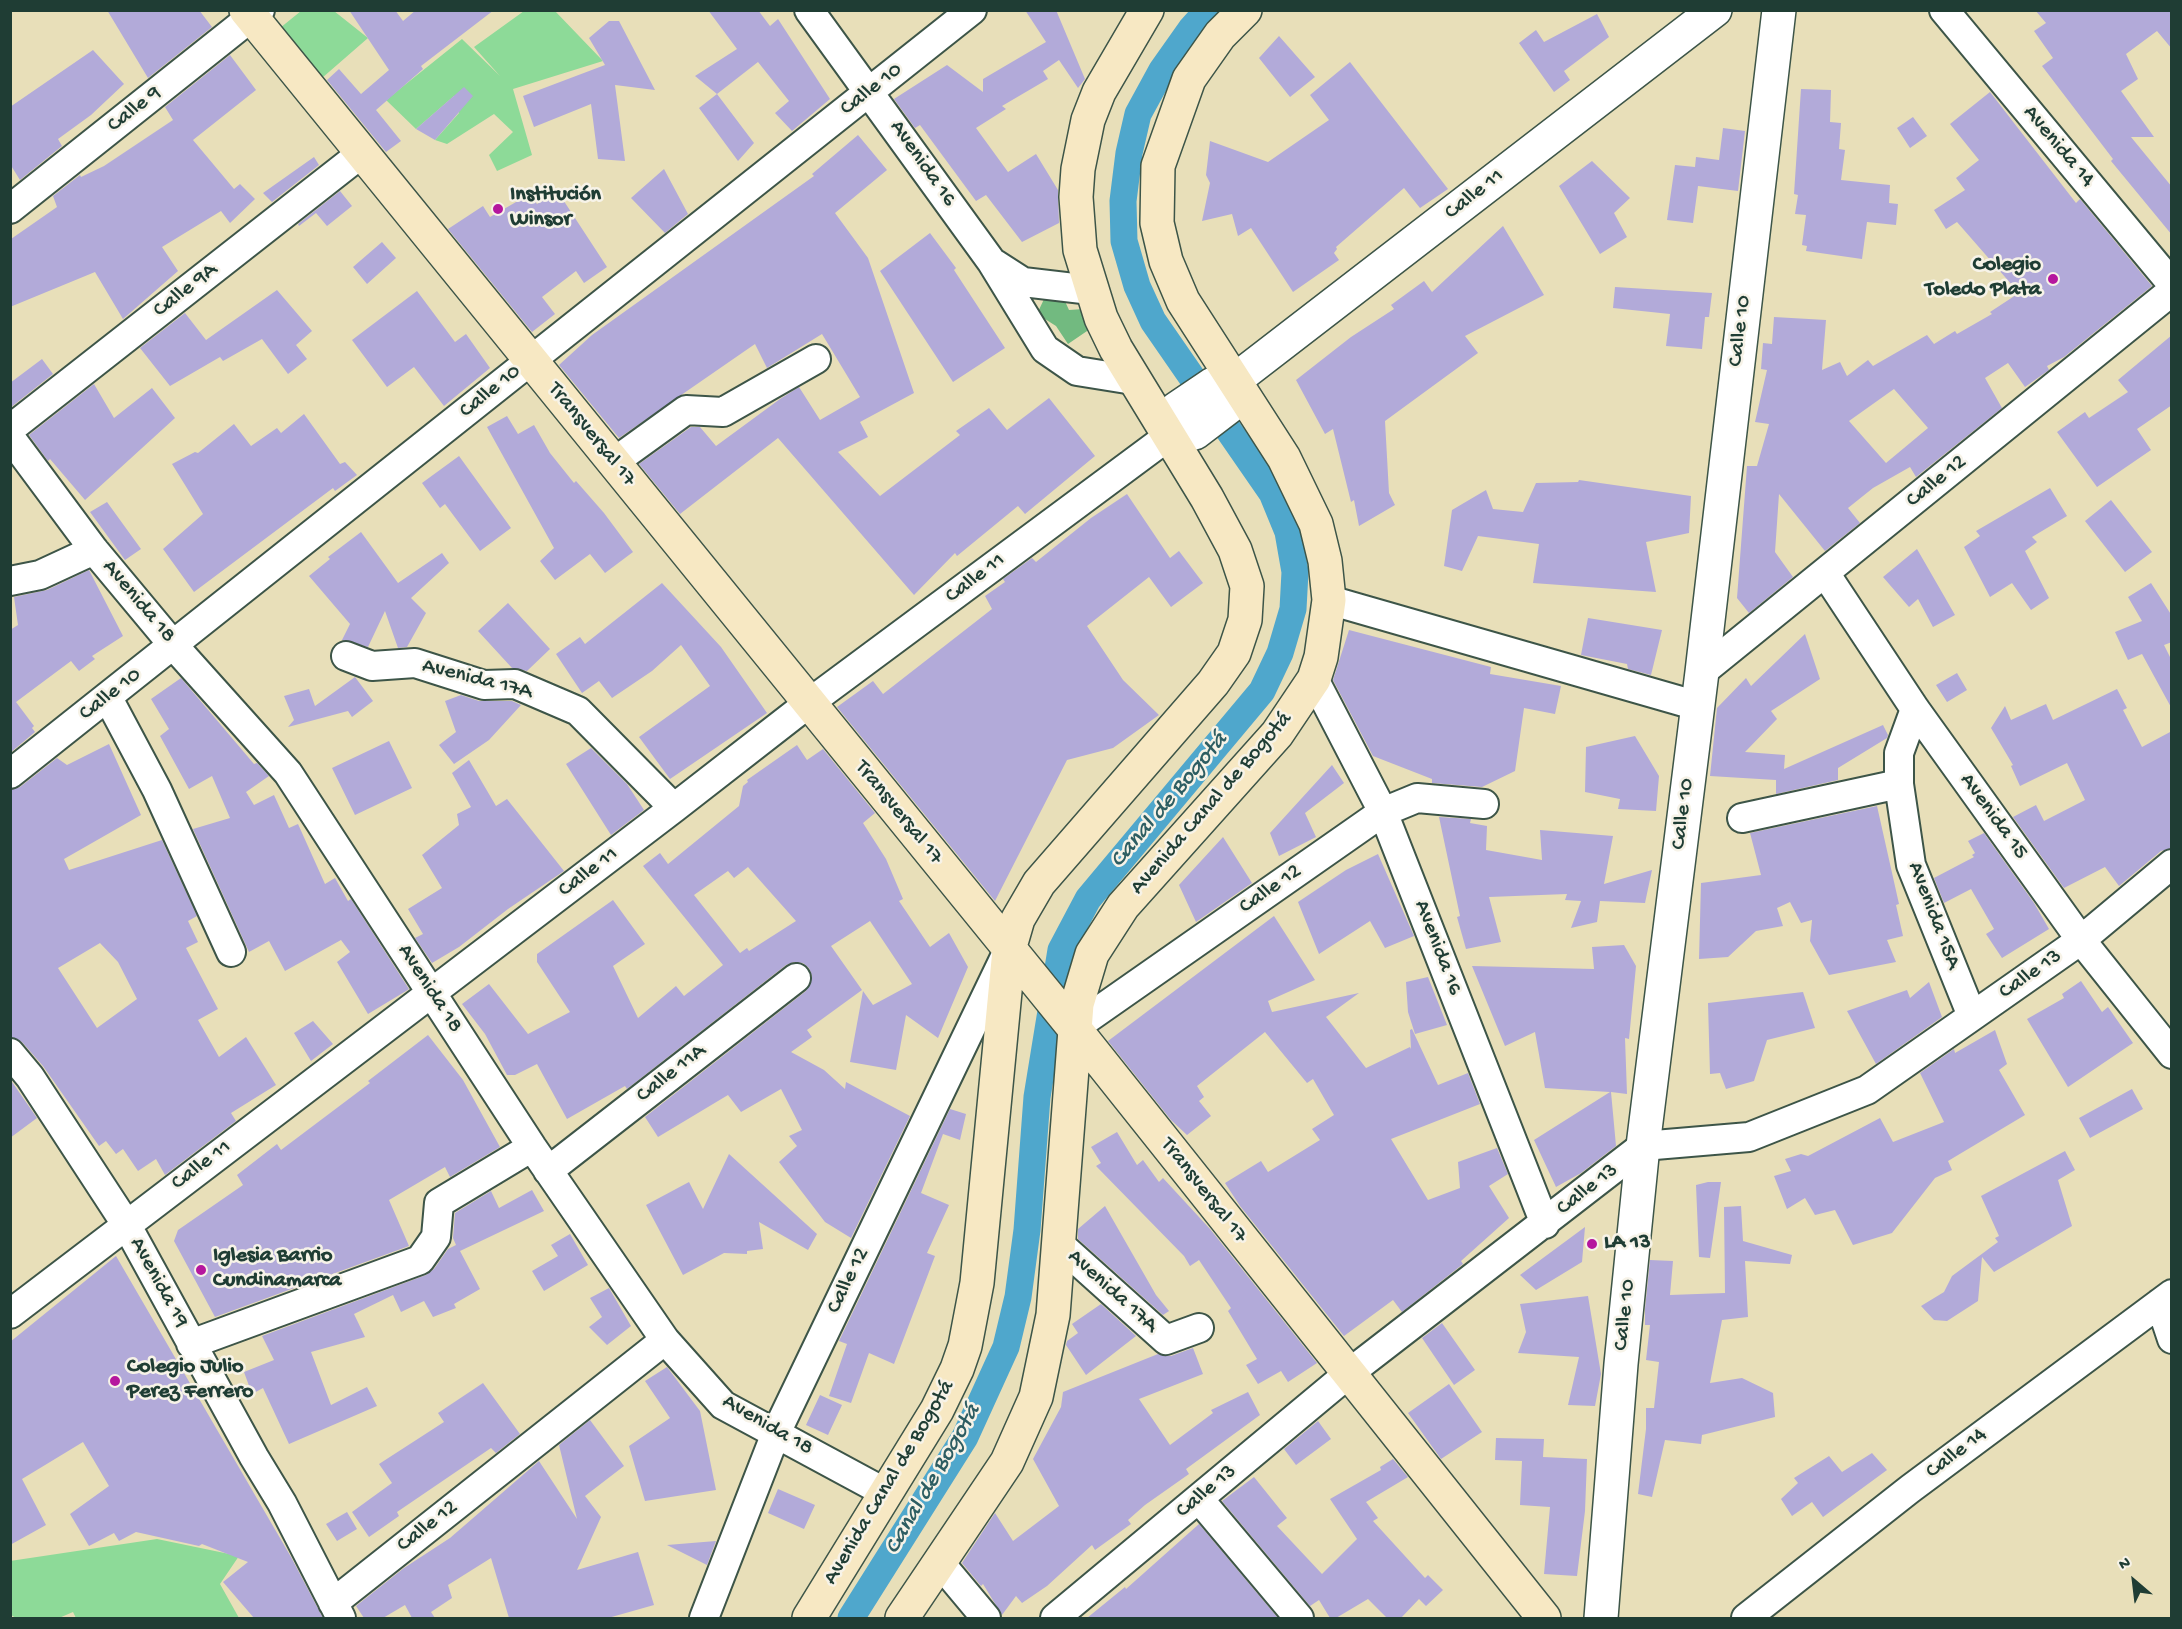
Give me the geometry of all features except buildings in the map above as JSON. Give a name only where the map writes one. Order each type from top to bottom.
[{"type":"main road","name":"Avenida Canal de Bogotá","points":[[809,1618],[950,1387],[972,1316],[1018,919],[1039,882],[1213,683],[1234,653],[1241,636],[1247,599],[1243,569],[1180,425],[1133,380],[1101,318],[1080,250],[1076,218],[1078,169],[1083,145],[1099,92],[1147,10]]},
{"type":"main road","name":"Avenida Canal de Bogotá","points":[[902,1618],[1007,1462],[1029,1418],[1047,1350],[1059,1244],[1067,1021],[1092,954],[1110,923],[1277,734],[1314,679],[1321,657],[1329,600],[1321,543],[1307,503],[1284,458],[1227,389],[1173,279],[1161,244],[1156,203],[1158,166],[1189,79],[1220,35],[1245,10]]},
{"type":"main road","name":"Transversal 17","points":[[253,13],[362,153],[1013,954],[1544,1618]]},
{"type":"street","name":"Avenida 16","points":[[809,10],[991,261],[1045,349],[1077,371],[1133,380]]},
{"type":"street","name":"Calle 10","points":[[10,774],[972,10]]},
{"type":"street","name":"Calle 11","points":[[10,1314],[675,808],[808,703],[1180,425],[1715,10]]},
{"type":"street","name":"Calle 10","points":[[1601,1618],[1621,1365],[1643,1146],[1698,706],[1779,10]]},
{"type":"street","name":"Avenida 14","points":[[1944,10],[2172,284]]},
{"type":"street","name":"Calle 9","points":[[11,207],[253,13]]},
{"type":"street","name":"Calle 9A","points":[[10,429],[362,153]]},
{"type":"street","name":"Avenida 16","points":[[991,261],[1023,282],[1091,290]]},
{"type":"street","name":"Calle 12","points":[[1702,672],[2172,291]]},
{"type":"street","points":[[614,462],[686,410],[723,412],[816,359]]},
{"type":"street","name":"Avenida 18","points":[[10,437],[94,550],[174,646],[288,773],[532,1147],[665,1340],[723,1405],[886,1494]]},
{"type":"street","points":[[10,581],[40,575],[94,550]]},
{"type":"street","name":"Avenida 15","points":[[1825,573],[1915,710],[2081,940],[2172,1054]]},
{"type":"street","points":[[1329,600],[1698,706]]},
{"type":"street","name":"Avenida 17A","points":[[346,656],[372,666],[414,663],[484,685],[515,684],[578,711],[675,808]]},
{"type":"street","name":"Avenida 16","points":[[1314,679],[1383,812],[1545,1224]]},
{"type":"street","points":[[108,698],[157,790],[231,952]]},
{"type":"street","name":"Avenida 15A","points":[[1915,710],[1899,753],[1899,784],[1911,865],[1972,1016]]},
{"type":"street","points":[[1742,818],[1899,784]]},
{"type":"street","name":"Calle 12","points":[[1067,1021],[1383,812],[1417,798],[1484,804]]},
{"type":"street","name":"Calle 13","points":[[1056,1618],[1348,1374],[1643,1146],[1749,1137],[1867,1090],[2081,940],[2172,864]]},
{"type":"street","name":"Calle 12","points":[[704,1618],[776,1433],[1013,954]]},
{"type":"street","name":"Calle 11A","points":[[548,1171],[796,978]]},
{"type":"street","name":"Avenida 19","points":[[10,1053],[20,1083],[126,1224],[254,1457],[282,1503],[337,1611]]},
{"type":"street","points":[[191,1344],[420,1260],[436,1238],[439,1203],[532,1147]]},
{"type":"street","name":"Avenida 17A","points":[[1059,1244],[1166,1340],[1199,1328]]},
{"type":"street","points":[[2166,1299],[2172,1339]]},
{"type":"street","name":"Calle 14","points":[[1746,1618],[1910,1489],[2166,1299]]},
{"type":"street","name":"Calle 12","points":[[337,1611],[665,1340]]},
{"type":"street","points":[[1199,1499],[1299,1618]]},
{"type":"street","points":[[940,1563],[986,1618]]},
{"type":"green space","points":[[301,11],[334,11],[368,38],[322,78],[280,28]]},
{"type":"green space","points":[[524,11],[555,11],[603,61],[513,89],[532,155],[497,171],[489,155],[513,132],[494,114],[447,144],[435,140],[459,113],[454,96],[416,129],[386,100],[462,39],[500,76],[474,47]]},
{"type":"green space","points":[[1045,297],[1063,297],[1069,310],[1084,309],[1090,329],[1068,344],[1056,326],[1037,314]]},
{"type":"green space","points":[[157,1539],[239,1556],[220,1584],[239,1618],[76,1618],[73,1612],[59,1618],[16,1618],[11,1615],[10,1561]]},
{"type":"waterway","name":"Canal de Bogotá","points":[[851,1618],[965,1437],[1006,1347],[1018,1297],[1027,1230],[1037,1097],[1061,950],[1088,899],[1262,691],[1280,653],[1293,609],[1295,572],[1288,532],[1272,493],[1153,321],[1137,286],[1124,241],[1123,201],[1129,153],[1138,114],[1162,70],[1191,29],[1208,10]]},
{"type":"place","name":"Institución Winsor","points":[[498,209]]},
{"type":"place","name":"Colegio Toledo Plata","points":[[2053,279]]},
{"type":"place","name":"LA 13","points":[[1592,1244]]},
{"type":"place","name":"Iglesia Barrio Cundinamarca","points":[[201,1270]]},
{"type":"place","name":"Colegio Julio Perez Ferrero","points":[[115,1381]]}]
